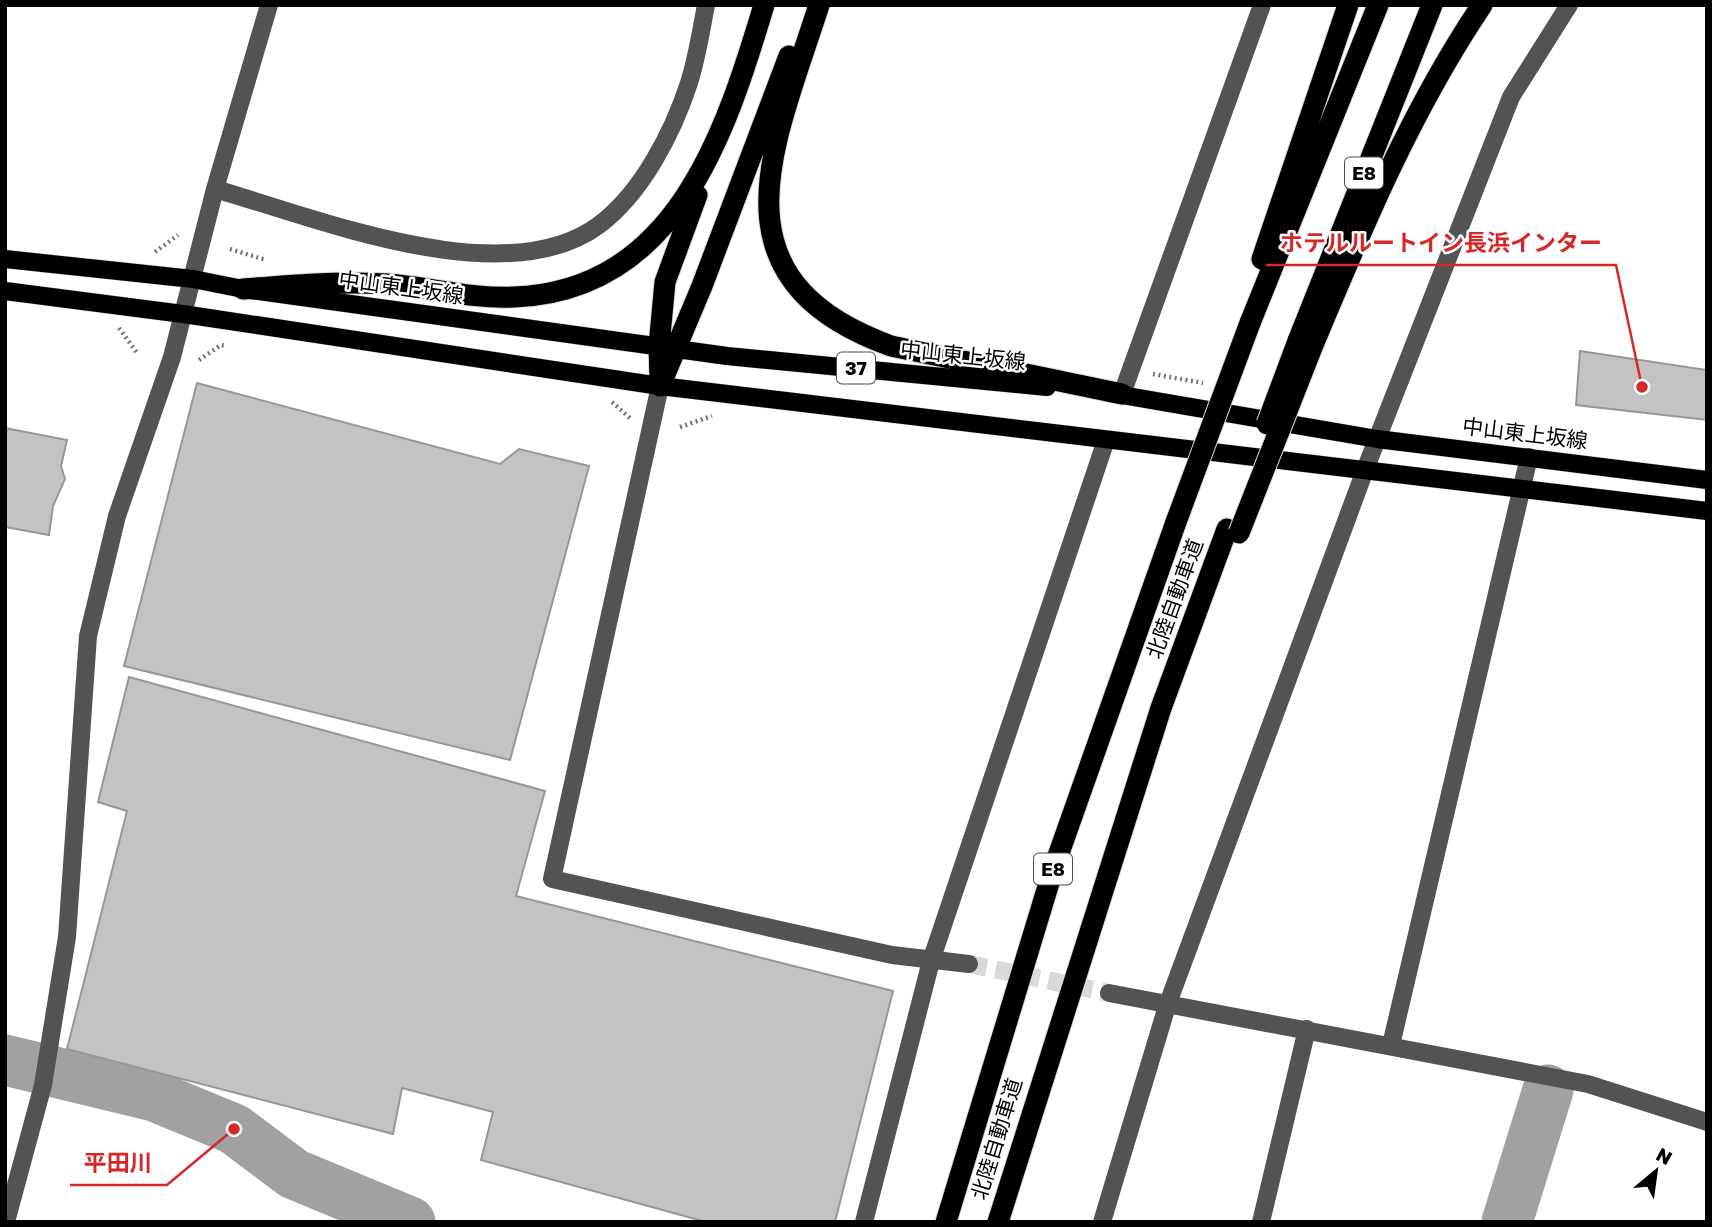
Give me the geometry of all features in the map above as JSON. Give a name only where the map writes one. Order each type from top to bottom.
[{"type":"highway","points":[[668,348],[665,282],[764,5]]},
{"type":"highway","points":[[660,387],[668,348],[808,5]]},
{"type":"highway","points":[[819,5],[781,125],[768,191],[773,243],[791,280],[823,313],[865,337],[891,346],[1122,394]]},
{"type":"highway","points":[[1246,322],[1348,5]]},
{"type":"highway","name":"北陸自動車道","points":[[946,1222],[1052,873],[1246,322],[1378,5]]},
{"type":"highway","name":"E8","points":[[1306,343],[1432,5]]},
{"type":"highway","points":[[1306,343],[1395,157],[1459,39],[1482,5]]},
{"type":"highway","points":[[243,289],[315,283],[388,285],[463,296],[515,297],[577,284],[624,263],[659,233],[692,186],[719,133]]},
{"type":"highway","name":"北陸自動車道","points":[[998,1222],[1099,900],[1133,818],[1233,531],[1306,343]]},
{"type":"main road","name":"中山東上坂線","points":[[5,259],[193,279],[243,289],[668,348],[1122,394],[1377,439],[1707,480]]},
{"type":"main road","name":"37","points":[[5,291],[183,314],[660,387],[1707,511]]},
{"type":"street","points":[[6,1222],[43,1085],[67,937],[88,636],[117,516],[172,357],[215,189],[269,5]]},
{"type":"street","points":[[215,189],[423,249],[501,254],[565,243],[599,225],[634,190],[670,129],[690,82],[706,5]]},
{"type":"street","points":[[1122,394],[1262,5]]},
{"type":"street","points":[[1102,1222],[1167,1006],[1365,470],[1511,97],[1569,5]]},
{"type":"street","points":[[660,387],[552,879],[931,961],[969,964]]},
{"type":"street","points":[[864,1222],[931,961],[1106,440]]},
{"type":"street","points":[[1391,1045],[1529,457]]},
{"type":"street","points":[[1109,993],[1588,1084],[1707,1122]]},
{"type":"street","points":[[1261,1222],[1307,1029]]},
{"type":"building","points":[[1580,351],[1707,370],[1707,420],[1576,405]]},
{"type":"building","points":[[197,383],[500,464],[519,449],[589,466],[510,760],[124,666]]},
{"type":"building","points":[[5,428],[67,440],[61,466],[65,479],[53,506],[49,535],[5,527]]},
{"type":"building","points":[[129,677],[545,791],[516,896],[893,991],[835,1222],[706,1222],[481,1160],[493,1112],[402,1088],[393,1134],[67,1049],[127,811],[98,802]]},
{"type":"waterway","points":[[5,1060],[154,1096],[234,1129],[294,1174],[410,1222]]},
{"type":"waterway","points":[[1507,1222],[1548,1090]]},
{"type":"tunnel","points":[[969,964],[1109,993]]},
{"type":"place","name":"ホテルルートイン長浜インター","points":[[1642,387]]},
{"type":"place","name":"平田川","points":[[234,1129]]}]
